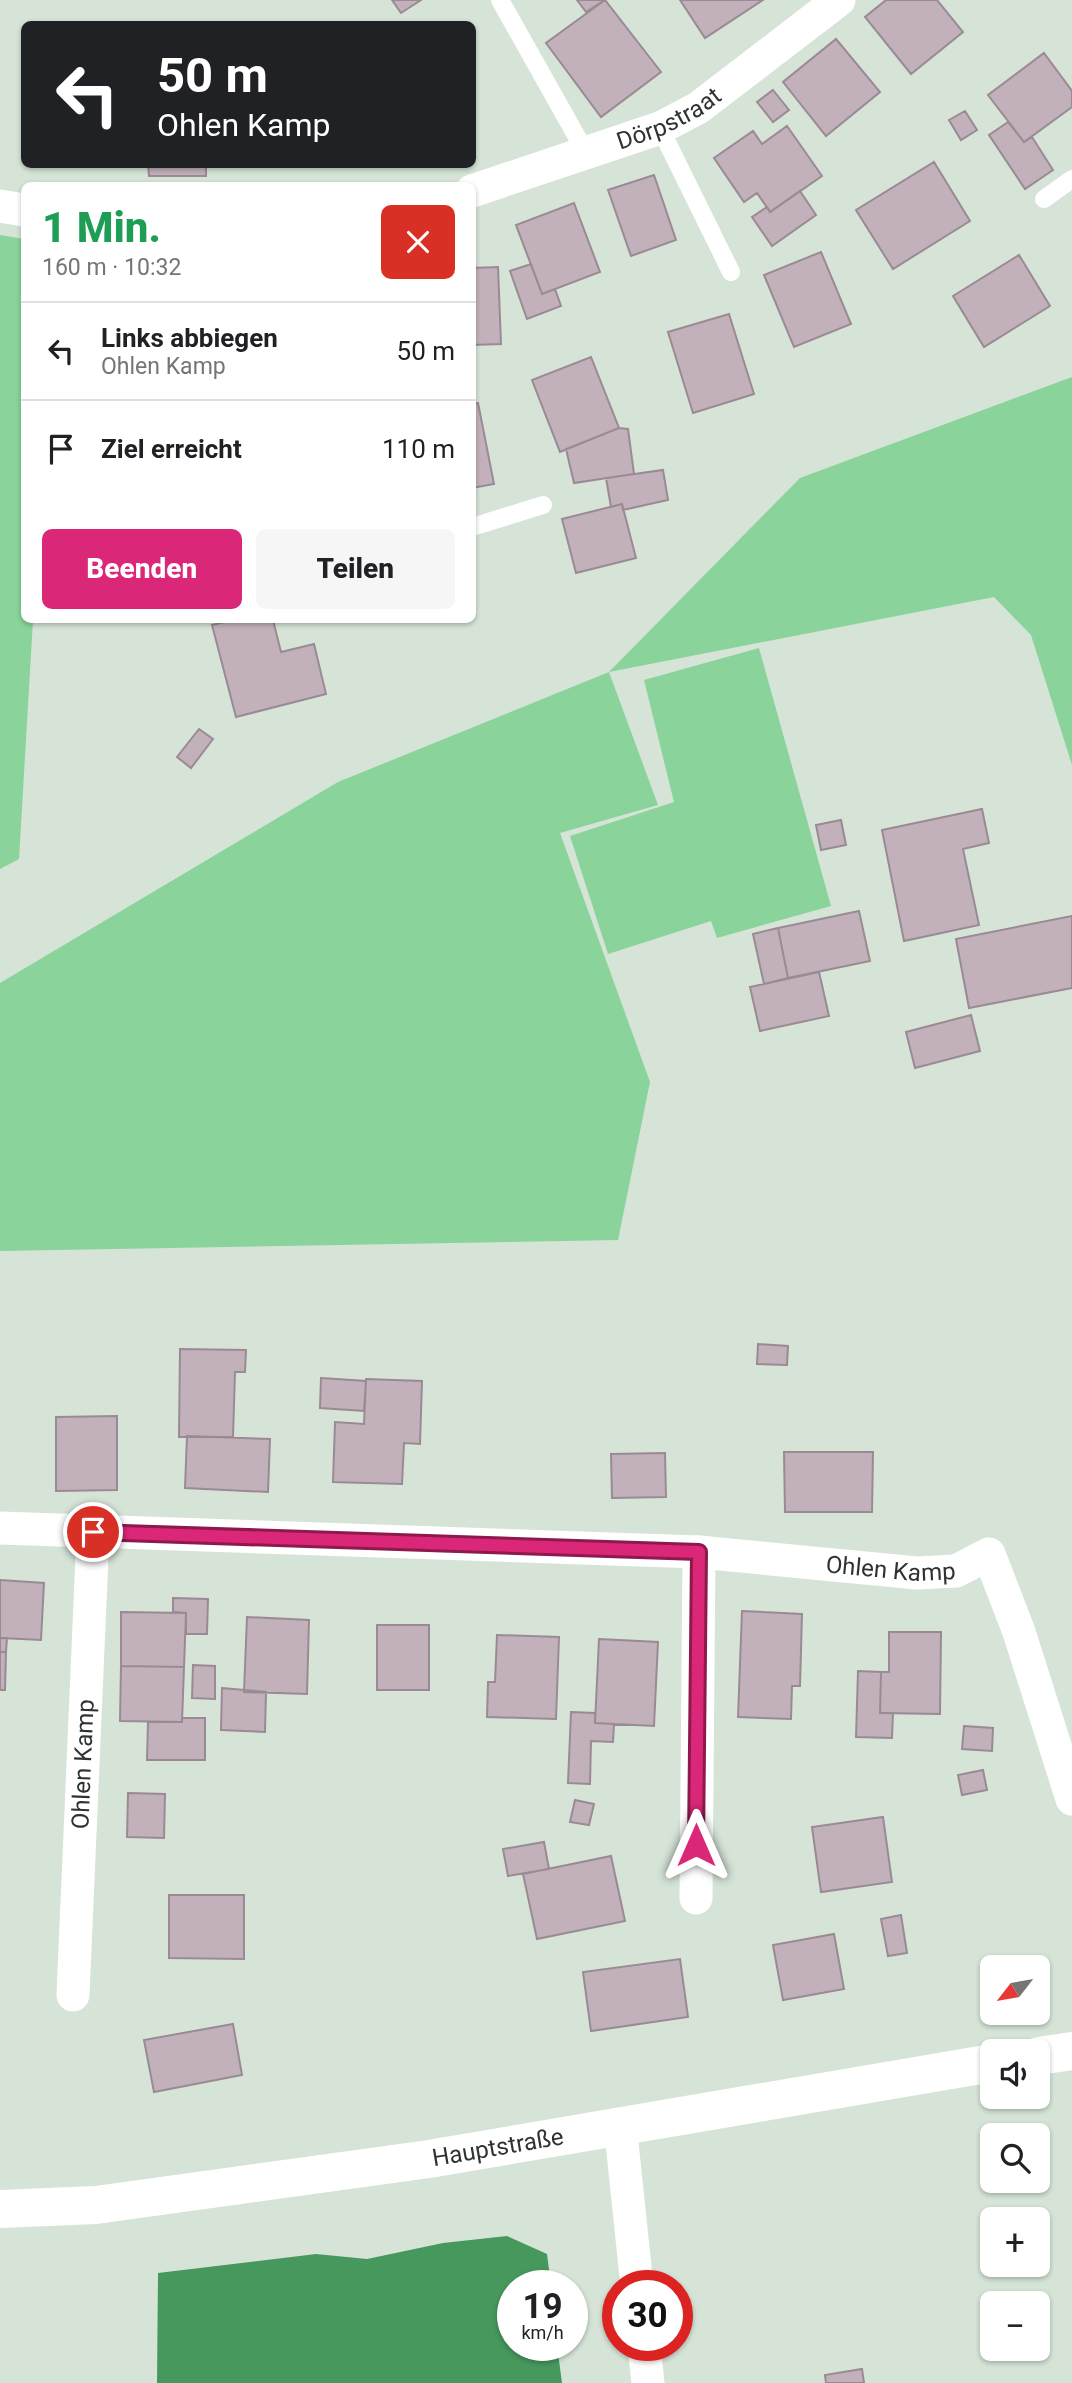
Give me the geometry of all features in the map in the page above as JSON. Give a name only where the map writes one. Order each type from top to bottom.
[{"type":"street","name":"Dörpstraat","points":[[476,190],[660,128],[698,108],[830,3]]},
{"type":"street","points":[[0,206],[21,210]]},
{"type":"street","name":"Ohlen Kamp","points":[[0,1528],[699,1552],[917,1573],[956,1571],[989,1554],[1019,1632],[1072,1799]]},
{"type":"street","name":"Ohlen Kamp","points":[[73,1995],[93,1532]]},
{"type":"street","points":[[696,1898],[699,1552]]},
{"type":"street","points":[[1050,2054],[1072,2051]]},
{"type":"street","name":"Hauptstraße","points":[[0,2209],[96,2205],[429,2159],[620,2124],[980,2065]]},
{"type":"street","points":[[620,2124],[636,2270]]},
{"type":"street","points":[[646,2361],[648,2383]]},
{"type":"lane","points":[[500,0],[586,153]]},
{"type":"lane","points":[[660,128],[731,272]]},
{"type":"lane","points":[[1044,199],[1072,179]]},
{"type":"lane","points":[[476,526],[543,505]]},
{"type":"shaded area","points":[[0,235],[21,238],[21,623],[33,623],[19,859],[0,869]]},
{"type":"shaded area","points":[[1072,377],[1072,765],[1031,635],[994,597],[609,672],[800,478]]},
{"type":"shaded area","points":[[759,648],[831,906],[717,938],[711,921],[608,954],[570,836],[674,802],[644,680]]},
{"type":"shaded area","points":[[609,672],[658,805],[560,833],[650,1082],[618,1240],[0,1251],[0,983],[338,782]]},
{"type":"shaded area","points":[[507,2236],[547,2254],[549,2270],[497,2270],[497,2361],[559,2361],[562,2383],[157,2383],[158,2273],[316,2254],[367,2259],[443,2243]]},
{"type":"building","points":[[392,0],[421,0],[401,13]]},
{"type":"building","points":[[577,0],[605,0],[586,12]]},
{"type":"building","points":[[605,0],[661,72],[601,117],[546,43]]},
{"type":"building","points":[[680,0],[763,0],[705,38]]},
{"type":"building","points":[[886,0],[937,0],[963,32],[911,74],[865,17]]},
{"type":"building","points":[[836,39],[880,92],[826,136],[783,82]]},
{"type":"building","points":[[1044,53],[1072,91],[1072,107],[1024,142],[988,95]]},
{"type":"building","points":[[773,90],[789,110],[773,122],[757,102]]},
{"type":"building","points":[[965,111],[977,130],[961,140],[949,120]]},
{"type":"building","points":[[1008,122],[1024,142],[1032,137],[1053,170],[1025,189],[989,135]]},
{"type":"building","points":[[787,126],[822,176],[770,212],[757,193],[744,202],[714,158],[753,131],[762,144]]},
{"type":"building","points":[[934,162],[970,221],[893,269],[856,210]]},
{"type":"building","points":[[148,168],[206,168],[206,176],[149,176]]},
{"type":"building","points":[[654,175],[676,240],[631,256],[608,190]]},
{"type":"building","points":[[800,191],[816,215],[772,246],[752,217],[767,207],[770,212]]},
{"type":"building","points":[[574,203],[600,272],[542,294],[516,225]]},
{"type":"building","points":[[821,252],[851,324],[794,347],[764,275]]},
{"type":"building","points":[[1019,255],[1050,306],[984,347],[953,296]]},
{"type":"building","points":[[531,264],[542,294],[555,289],[561,306],[527,319],[510,271]]},
{"type":"building","points":[[498,267],[501,344],[476,345],[476,268]]},
{"type":"building","points":[[729,314],[754,394],[693,413],[668,332]]},
{"type":"building","points":[[591,357],[619,428],[560,452],[532,380]]},
{"type":"building","points":[[476,403],[494,484],[476,487]]},
{"type":"building","points":[[619,428],[628,429],[634,474],[574,483],[566,449]]},
{"type":"building","points":[[663,470],[668,500],[623,510],[622,504],[611,507],[606,478]]},
{"type":"building","points":[[622,504],[636,558],[576,573],[562,519]]},
{"type":"building","points":[[274,623],[281,652],[314,644],[326,694],[236,717],[212,625]]},
{"type":"building","points":[[199,729],[213,739],[191,768],[177,757]]},
{"type":"building","points":[[982,809],[989,843],[963,849],[979,925],[904,941],[882,830]]},
{"type":"building","points":[[841,820],[846,845],[821,850],[816,825]]},
{"type":"building","points":[[859,911],[870,961],[788,978],[778,928]]},
{"type":"building","points":[[1072,916],[1072,988],[969,1008],[956,939]]},
{"type":"building","points":[[778,928],[788,978],[764,984],[753,934]]},
{"type":"building","points":[[819,972],[829,1016],[760,1031],[750,987]]},
{"type":"building","points":[[971,1015],[980,1051],[915,1068],[906,1032]]},
{"type":"building","points":[[758,1344],[788,1346],[787,1365],[757,1364]]},
{"type":"building","points":[[180,1349],[246,1350],[245,1372],[235,1372],[233,1437],[179,1437]]},
{"type":"building","points":[[321,1378],[366,1381],[364,1411],[320,1408]]},
{"type":"building","points":[[366,1379],[422,1381],[420,1444],[404,1443],[402,1484],[333,1482],[335,1422],[364,1424]]},
{"type":"building","points":[[117,1416],[117,1490],[56,1491],[56,1417]]},
{"type":"building","points":[[187,1436],[270,1439],[268,1492],[185,1488]]},
{"type":"building","points":[[784,1452],[873,1452],[872,1512],[785,1512]]},
{"type":"building","points":[[665,1453],[666,1497],[612,1498],[611,1454]]},
{"type":"building","points":[[0,1580],[44,1583],[41,1640],[0,1638]]},
{"type":"building","points":[[173,1598],[208,1599],[207,1634],[186,1634],[186,1613],[173,1612]]},
{"type":"building","points":[[742,1611],[802,1614],[800,1686],[792,1686],[791,1719],[738,1717]]},
{"type":"building","points":[[121,1612],[186,1613],[184,1667],[121,1666]]},
{"type":"building","points":[[247,1617],[309,1620],[307,1694],[244,1692]]},
{"type":"building","points":[[377,1625],[429,1625],[429,1690],[377,1690]]},
{"type":"building","points":[[889,1632],[941,1632],[940,1714],[880,1713],[881,1672],[889,1672]]},
{"type":"building","points":[[497,1635],[559,1637],[556,1719],[487,1717],[488,1682],[495,1682]]},
{"type":"building","points":[[0,1638],[7,1638],[6,1652],[0,1652]]},
{"type":"building","points":[[599,1639],[658,1642],[654,1726],[595,1723]]},
{"type":"building","points":[[0,1652],[6,1652],[5,1690],[0,1690]]},
{"type":"building","points":[[193,1665],[215,1666],[215,1699],[192,1698]]},
{"type":"building","points":[[121,1666],[184,1667],[182,1722],[120,1721]]},
{"type":"building","points":[[858,1671],[881,1672],[880,1713],[893,1713],[892,1738],[856,1737]]},
{"type":"building","points":[[222,1688],[266,1692],[265,1732],[221,1730]]},
{"type":"building","points":[[571,1712],[595,1713],[595,1723],[614,1724],[613,1742],[591,1741],[590,1784],[568,1783]]},
{"type":"building","points":[[182,1718],[205,1718],[205,1760],[147,1760],[148,1722],[182,1722]]},
{"type":"building","points":[[964,1726],[993,1728],[992,1751],[962,1749]]},
{"type":"building","points":[[983,1770],[987,1790],[962,1795],[958,1775]]},
{"type":"building","points":[[128,1793],[165,1794],[164,1838],[127,1837]]},
{"type":"building","points":[[575,1800],[594,1804],[589,1825],[570,1822]]},
{"type":"building","points":[[883,1817],[892,1882],[821,1892],[812,1827]]},
{"type":"building","points":[[544,1842],[549,1869],[508,1876],[503,1849]]},
{"type":"building","points":[[611,1856],[625,1921],[537,1939],[523,1874]]},
{"type":"building","points":[[169,1895],[244,1895],[244,1959],[169,1958]]},
{"type":"building","points":[[901,1915],[907,1953],[888,1956],[881,1919]]},
{"type":"building","points":[[834,1934],[844,1989],[783,2000],[773,1945]]},
{"type":"building","points":[[680,1959],[688,2017],[591,2031],[583,1972]]},
{"type":"building","points":[[233,2024],[242,2075],[154,2092],[144,2040]]},
{"type":"building","points":[[862,2369],[864,2383],[826,2383],[825,2375]]},
{"type":"route","points":[[93,1532],[699,1552],[696,1845]]}]
